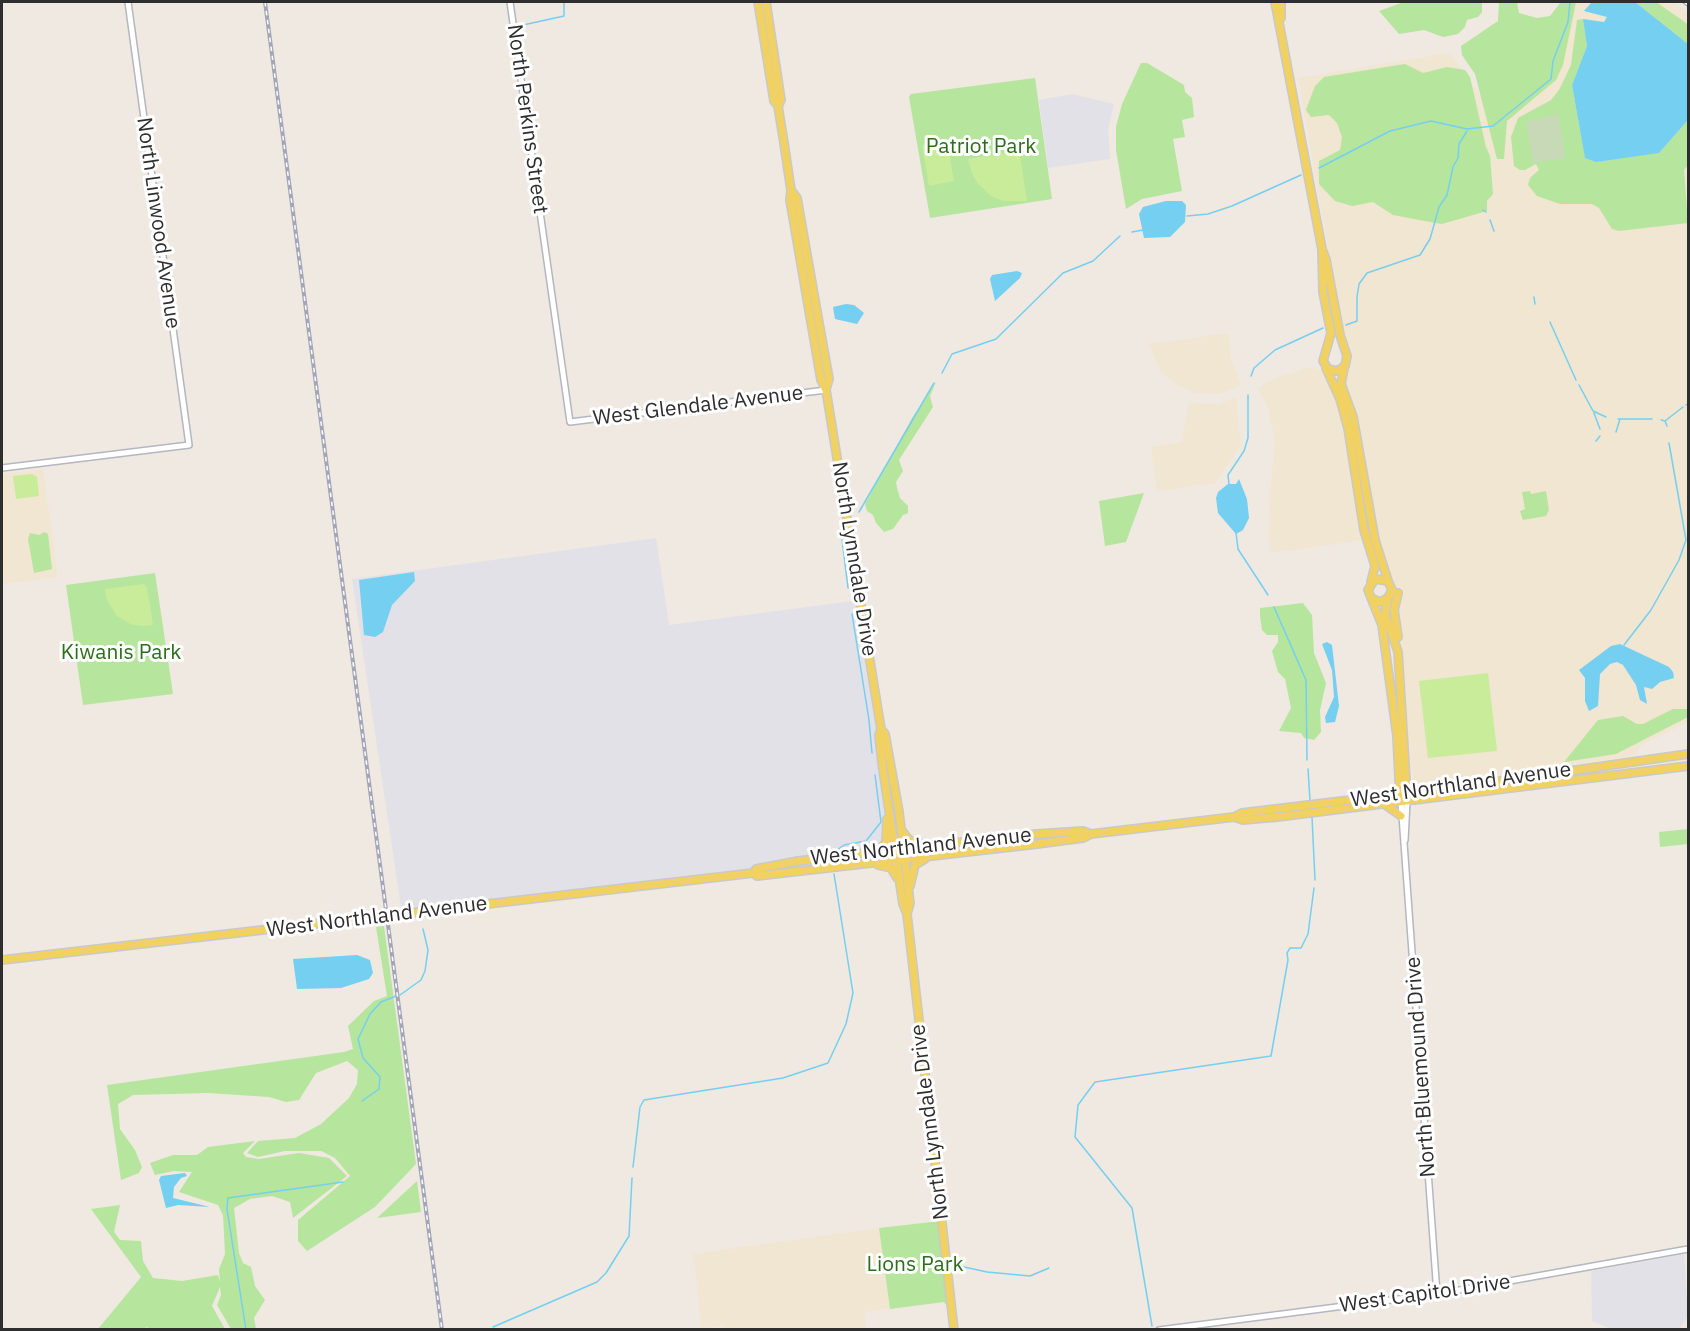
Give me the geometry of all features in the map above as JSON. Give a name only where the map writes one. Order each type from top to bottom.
[{"type":"main road","name":"North Lynndale Drive","points":[[758,2],[774,101],[778,106],[791,190],[790,200],[821,380],[826,390],[881,729],[879,735],[889,803],[909,888],[910,903],[907,914]]},
{"type":"main road","name":"North Lynndale Drive","points":[[766,2],[781,100],[778,106]]},
{"type":"main road","points":[[1275,2],[1281,20],[1322,249],[1323,292],[1331,333],[1322,359],[1340,399],[1348,428],[1364,530],[1375,566],[1368,590],[1371,598],[1380,602],[1388,598],[1392,590],[1375,540],[1353,417],[1341,384],[1348,359],[1344,350],[1322,249]]},
{"type":"main road","points":[[1281,2],[1281,20]]},
{"type":"main road","points":[[1326,350],[1335,346],[1344,350]]},
{"type":"main road","points":[[1326,368],[1335,371],[1344,368]]},
{"type":"main road","points":[[1371,582],[1379,578],[1388,581]]},
{"type":"main road","points":[[1398,593],[1394,610],[1398,652]]},
{"type":"main road","name":"North Bluemound Drive","points":[[1371,598],[1382,625],[1404,798]]},
{"type":"main road","name":"North Bluemound Drive","points":[[1388,598],[1385,614],[1398,652],[1407,765],[1404,798]]},
{"type":"main road","name":"North Lynndale Drive","points":[[881,729],[885,734],[902,830],[900,849]]},
{"type":"main road","name":"West Northland Avenue","points":[[1234,817],[1243,820],[1384,804],[1425,791],[1689,754]]},
{"type":"main road","points":[[1407,765],[1413,784],[1425,791]]},
{"type":"main road","name":"West Northland Avenue","points":[[2,960],[753,873],[757,876],[1067,840],[1083,838],[1091,834],[1234,817],[1242,813],[1404,798],[1689,766]]},
{"type":"main road","points":[[878,852],[887,839],[886,807],[889,803]]},
{"type":"main road","points":[[1384,804],[1401,816]]},
{"type":"main road","points":[[902,830],[909,840],[928,846]]},
{"type":"main road","name":"West Northland Avenue","points":[[753,873],[756,868],[798,861],[900,849],[1037,834],[1083,831],[1091,834]]},
{"type":"main road","points":[[909,888],[915,865],[932,856]]},
{"type":"main road","name":"North Lynndale Drive","points":[[902,859],[900,882],[907,914],[954,1329]]},
{"type":"main road","points":[[847,866],[852,868],[885,866],[893,870],[900,882]]},
{"type":"street","name":"North Linwood Avenue","points":[[2,468],[189,445],[128,2]]},
{"type":"street","name":"North Perkins Street","points":[[510,2],[570,422]]},
{"type":"street","name":"West Glendale Avenue","points":[[570,422],[826,390]]},
{"type":"street","name":"North Bluemound Drive","points":[[1404,798],[1401,816],[1405,840]]},
{"type":"street","name":"North Bluemound Drive","points":[[1404,798],[1437,1294]]},
{"type":"street","name":"West Capitol Drive","points":[[1159,1329],[1437,1294],[1689,1249]]},
{"type":"shaded area","points":[[1570,2],[1672,2],[1688,13],[1688,722],[1640,746],[1634,756],[1422,786],[1414,781],[1411,764],[1396,611],[1399,597],[1383,561],[1360,434],[1344,385],[1351,366],[1344,339],[1298,78],[1450,53],[1499,121]]},
{"type":"shaded area","points":[[1072,94],[1114,104],[1108,131],[1110,159],[1048,168],[1039,100]]},
{"type":"shaded area","points":[[1229,333],[1231,360],[1241,384],[1218,394],[1195,393],[1178,386],[1161,372],[1149,344]]},
{"type":"shaded area","points":[[1310,367],[1324,371],[1335,395],[1344,425],[1364,540],[1270,553],[1269,505],[1275,442],[1268,408],[1258,388],[1273,379]]},
{"type":"shaded area","points":[[1236,397],[1241,446],[1215,483],[1157,491],[1151,447],[1182,442],[1189,403],[1219,404]]},
{"type":"shaded area","points":[[43,469],[58,577],[2,584],[2,474]]},
{"type":"shaded area","points":[[656,538],[669,625],[861,600],[889,803],[888,835],[876,852],[841,866],[753,873],[402,914],[352,579]]},
{"type":"shaded area","points":[[879,1228],[890,1309],[864,1312],[866,1329],[723,1330],[722,1326],[702,1328],[693,1254]]},
{"type":"shaded area","points":[[1684,1254],[1688,1316],[1679,1329],[1611,1329],[1592,1321],[1591,1271]]},
{"type":"green space","points":[[1404,2],[1482,2],[1482,12],[1478,17],[1467,20],[1465,27],[1458,34],[1443,37],[1424,30],[1399,34],[1379,11]]},
{"type":"green space","points":[[1499,2],[1517,2],[1519,13],[1537,18],[1550,16],[1561,2],[1576,2],[1563,65],[1556,80],[1507,121],[1504,159],[1497,159],[1475,74],[1462,55],[1461,46],[1498,21]]},
{"type":"green space","points":[[1635,2],[1656,2],[1682,20],[1688,25],[1688,44]]},
{"type":"green space","points":[[1583,19],[1587,46],[1572,85],[1585,157],[1659,153],[1688,120],[1688,165],[1684,170],[1688,223],[1619,231],[1612,229],[1599,208],[1592,204],[1560,204],[1537,196],[1528,185],[1530,178],[1539,170],[1536,164],[1525,170],[1514,166],[1511,137],[1518,118],[1551,100],[1559,90],[1571,65],[1577,20]]},
{"type":"green space","points":[[1141,63],[1147,63],[1184,85],[1185,92],[1192,98],[1194,117],[1182,120],[1185,137],[1173,139],[1182,191],[1142,199],[1126,209],[1116,150],[1116,127],[1122,104]]},
{"type":"green space","points":[[1405,64],[1423,73],[1447,67],[1465,70],[1470,77],[1490,156],[1493,194],[1487,201],[1487,211],[1442,224],[1393,215],[1373,202],[1352,206],[1335,201],[1319,184],[1319,161],[1340,150],[1342,137],[1337,123],[1329,115],[1311,117],[1306,110],[1315,86],[1324,77]]},
{"type":"green space","name":"Patriot Park","points":[[1035,78],[1052,199],[930,218],[909,97],[911,94]]},
{"type":"green space","points":[[1558,114],[1565,158],[1533,163],[1526,122]]},
{"type":"green space","points":[[947,141],[954,181],[929,186],[922,145]]},
{"type":"green space","points":[[1017,151],[1020,155],[1027,201],[1003,201],[991,196],[978,184],[972,174],[968,159]]},
{"type":"green space","points":[[936,382],[930,396],[933,407],[899,460],[903,471],[896,482],[897,488],[900,498],[908,506],[908,513],[903,515],[893,529],[884,532],[876,523],[873,515],[867,511],[865,504],[912,418]]},
{"type":"green space","points":[[32,474],[37,477],[39,496],[16,499],[13,476]]},
{"type":"green space","points":[[1530,491],[1531,494],[1546,491],[1549,510],[1546,516],[1523,520],[1520,511],[1525,509],[1522,492]]},
{"type":"green space","points":[[1144,493],[1126,542],[1105,546],[1099,501]]},
{"type":"green space","points":[[44,532],[48,534],[52,569],[34,573],[28,539],[30,533],[39,535]]},
{"type":"green space","name":"Kiwanis Park","points":[[155,573],[173,694],[83,705],[66,585]]},
{"type":"green space","points":[[144,584],[147,587],[153,625],[130,624],[117,616],[107,600],[105,589]]},
{"type":"green space","points":[[1303,603],[1312,615],[1314,653],[1326,683],[1320,710],[1321,732],[1314,740],[1304,738],[1301,733],[1279,731],[1291,708],[1285,679],[1278,672],[1272,651],[1278,642],[1278,635],[1267,635],[1262,630],[1260,616],[1260,608]]},
{"type":"green space","points":[[1488,673],[1497,751],[1428,758],[1419,681]]},
{"type":"green space","points":[[1673,709],[1688,709],[1688,717],[1616,754],[1564,762],[1598,720],[1623,716],[1637,724],[1643,724]]},
{"type":"green space","points":[[1688,829],[1688,844],[1660,847],[1659,832]]},
{"type":"green space","points":[[384,926],[416,1164],[375,1207],[307,1251],[298,1241],[298,1220],[350,1176],[335,1158],[321,1151],[285,1151],[258,1157],[247,1153],[258,1141],[295,1138],[321,1124],[349,1098],[357,1084],[358,1070],[347,1061],[316,1073],[299,1100],[286,1102],[269,1097],[208,1093],[133,1095],[118,1104],[120,1129],[135,1150],[142,1167],[139,1173],[121,1180],[107,1085],[353,1049],[348,1026],[374,1001],[387,996],[376,927]]},
{"type":"green space","points":[[255,1141],[243,1153],[246,1157],[259,1159],[299,1153],[329,1158],[347,1176],[293,1218],[290,1202],[272,1196],[250,1199],[234,1208],[239,1253],[243,1263],[251,1267],[255,1286],[265,1300],[254,1318],[256,1329],[231,1329],[217,1305],[221,1295],[220,1287],[212,1306],[225,1329],[149,1330],[147,1327],[144,1329],[98,1329],[141,1277],[91,1209],[120,1205],[114,1232],[120,1240],[141,1241],[143,1261],[153,1278],[182,1281],[218,1275],[220,1282],[219,1269],[225,1254],[223,1215],[218,1205],[179,1192],[192,1172],[174,1171],[155,1175],[150,1163],[173,1155],[197,1155],[208,1147]]},
{"type":"green space","points":[[417,1181],[421,1212],[377,1218]]},
{"type":"green space","name":"Lions Park","points":[[941,1221],[951,1312],[944,1302],[890,1309],[879,1228]]},
{"type":"water","points":[[1592,2],[1635,2],[1688,44],[1688,120],[1659,153],[1596,162],[1585,158],[1572,85],[1587,46],[1583,19],[1604,22],[1607,17],[1584,11]]},
{"type":"water","points":[[1166,201],[1182,201],[1186,205],[1185,222],[1170,237],[1144,238],[1139,214],[1143,207]]},
{"type":"water","points":[[1017,271],[1022,273],[1020,278],[995,301],[990,279],[992,275]]},
{"type":"water","points":[[854,305],[864,313],[857,324],[835,319],[833,307]]},
{"type":"water","points":[[1239,479],[1247,499],[1249,518],[1243,530],[1236,534],[1218,513],[1216,498],[1218,492],[1228,484],[1236,484]]},
{"type":"water","points":[[414,572],[415,581],[392,605],[383,632],[375,637],[364,635],[359,580]]},
{"type":"water","points":[[1327,642],[1332,645],[1339,706],[1335,722],[1326,723],[1325,717],[1334,697],[1332,670],[1322,644]]},
{"type":"water","points":[[1620,644],[1669,667],[1674,678],[1660,682],[1652,689],[1644,687],[1647,704],[1640,700],[1636,685],[1623,665],[1617,662],[1610,664],[1600,674],[1598,706],[1589,711],[1585,701],[1585,678],[1579,670],[1611,646]]},
{"type":"water","points":[[357,955],[370,960],[373,973],[369,979],[341,988],[297,989],[293,959]]},
{"type":"water","points":[[185,1173],[187,1176],[181,1178],[174,1187],[173,1198],[210,1207],[178,1205],[166,1208],[159,1180],[161,1176]]},
{"type":"waterway","points":[[523,25],[564,16],[564,2]]},
{"type":"waterway","points":[[1319,168],[1390,131],[1431,121],[1467,129],[1493,126],[1551,79],[1553,61],[1568,22],[1570,2]]},
{"type":"waterway","points":[[1346,325],[1357,321],[1359,284],[1367,273],[1420,255],[1430,239],[1439,207],[1447,195],[1453,167],[1458,158],[1459,144],[1467,131]]},
{"type":"waterway","points":[[1187,216],[1208,214],[1232,206],[1301,175]]},
{"type":"waterway","points":[[1490,220],[1494,231]]},
{"type":"waterway","points":[[1132,232],[1143,230]]},
{"type":"waterway","points":[[942,373],[952,354],[996,339],[1063,273],[1093,261],[1120,236]]},
{"type":"waterway","points":[[1534,297],[1535,304]]},
{"type":"waterway","points":[[1550,322],[1576,380]]},
{"type":"waterway","points":[[1251,376],[1254,368],[1275,350],[1323,328]]},
{"type":"waterway","points":[[859,512],[934,383]]},
{"type":"waterway","points":[[1579,385],[1593,411],[1606,417]]},
{"type":"waterway","points":[[1229,484],[1228,475],[1244,451],[1248,438],[1248,395]]},
{"type":"waterway","points":[[1665,421],[1683,407]]},
{"type":"waterway","points":[[1594,413],[1600,429]]},
{"type":"waterway","points":[[1618,419],[1652,419]]},
{"type":"waterway","points":[[1616,432],[1620,419]]},
{"type":"waterway","points":[[1661,420],[1665,421],[1667,426]]},
{"type":"waterway","points":[[1596,441],[1600,436]]},
{"type":"waterway","points":[[1624,645],[1651,610],[1679,560],[1686,540],[1669,443]]},
{"type":"waterway","points":[[841,531],[848,588]]},
{"type":"waterway","points":[[1236,533],[1238,549],[1268,595]]},
{"type":"waterway","points":[[1274,607],[1306,680],[1307,760]]},
{"type":"waterway","points":[[852,614],[872,753]]},
{"type":"waterway","points":[[1308,769],[1310,800]]},
{"type":"waterway","points":[[837,850],[844,845],[866,841],[881,822],[875,775]]},
{"type":"waterway","points":[[1312,817],[1315,880]]},
{"type":"waterway","points":[[633,1167],[640,1107],[644,1100],[783,1078],[828,1063],[846,1024],[853,993],[834,874]]},
{"type":"waterway","points":[[1152,1326],[1132,1208],[1075,1137],[1078,1105],[1095,1082],[1271,1056],[1288,960],[1287,953],[1290,948],[1301,948],[1308,934],[1314,888]]},
{"type":"waterway","points":[[400,995],[421,980],[425,971],[428,950],[423,929]]},
{"type":"waterway","points":[[362,1101],[379,1089],[380,1077],[363,1058],[358,1039],[370,1014],[381,1002],[396,996]]},
{"type":"waterway","points":[[493,1327],[597,1282],[606,1273],[629,1236],[632,1178]]},
{"type":"waterway","points":[[246,1330],[227,1209],[228,1198],[343,1182]]},
{"type":"waterway","points":[[955,1265],[987,1272],[1030,1276],[1049,1268]]},
{"type":"railway","points":[[265,2],[442,1330]]},
{"type":"railway","points":[[1684,2],[1688,5]]}]
